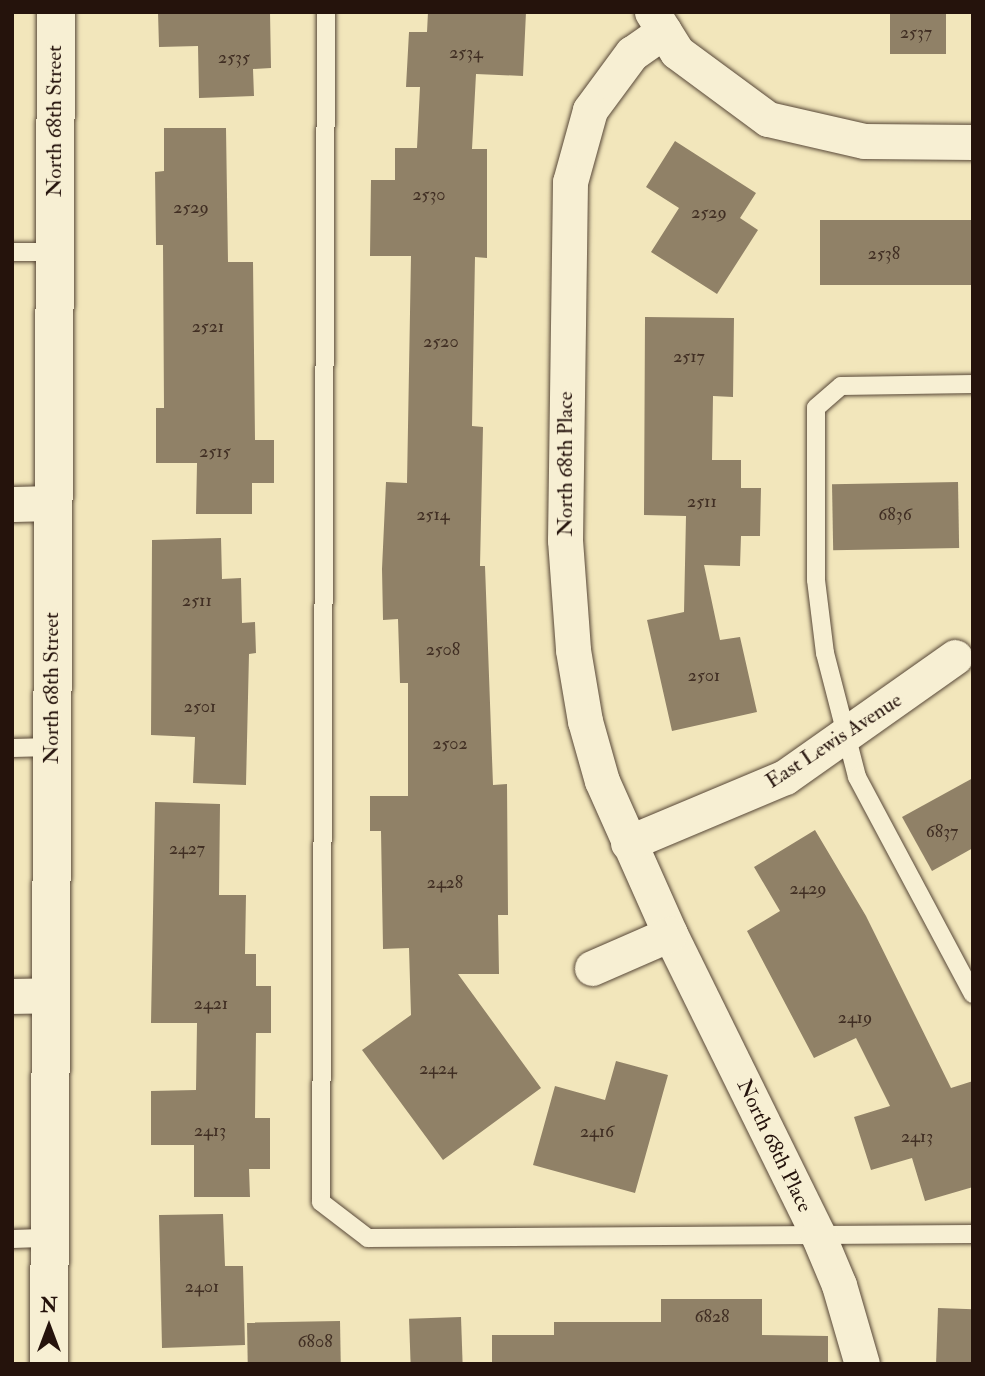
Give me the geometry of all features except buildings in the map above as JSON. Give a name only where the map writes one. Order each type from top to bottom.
[{"type":"street","name":"North 68th Street","points":[[50,1364],[56,12]]},
{"type":"street","name":"North 68th Place","points":[[658,22],[590,110],[570,182],[567,224],[567,594],[585,721],[602,781],[628,843],[818,1235],[839,1284],[862,1364]]},
{"type":"street","points":[[658,22],[677,52],[707,78],[768,119],[864,141],[973,142]]},
{"type":"street","points":[[12,504],[53,503]]},
{"type":"street","name":"East Lewis Avenue","points":[[628,843],[785,777],[847,737],[955,657]]},
{"type":"street","points":[[593,968],[670,934]]},
{"type":"street","points":[[12,996],[51,995]]},
{"type":"lane","points":[[326,12],[321,1202],[368,1238],[973,1234]]},
{"type":"lane","points":[[12,252],[54,252]]},
{"type":"lane","points":[[973,384],[841,386],[816,408],[816,580],[824,653],[857,777],[973,993]]},
{"type":"lane","points":[[12,748],[52,747]]},
{"type":"lane","points":[[12,1239],[50,1238]]}]
